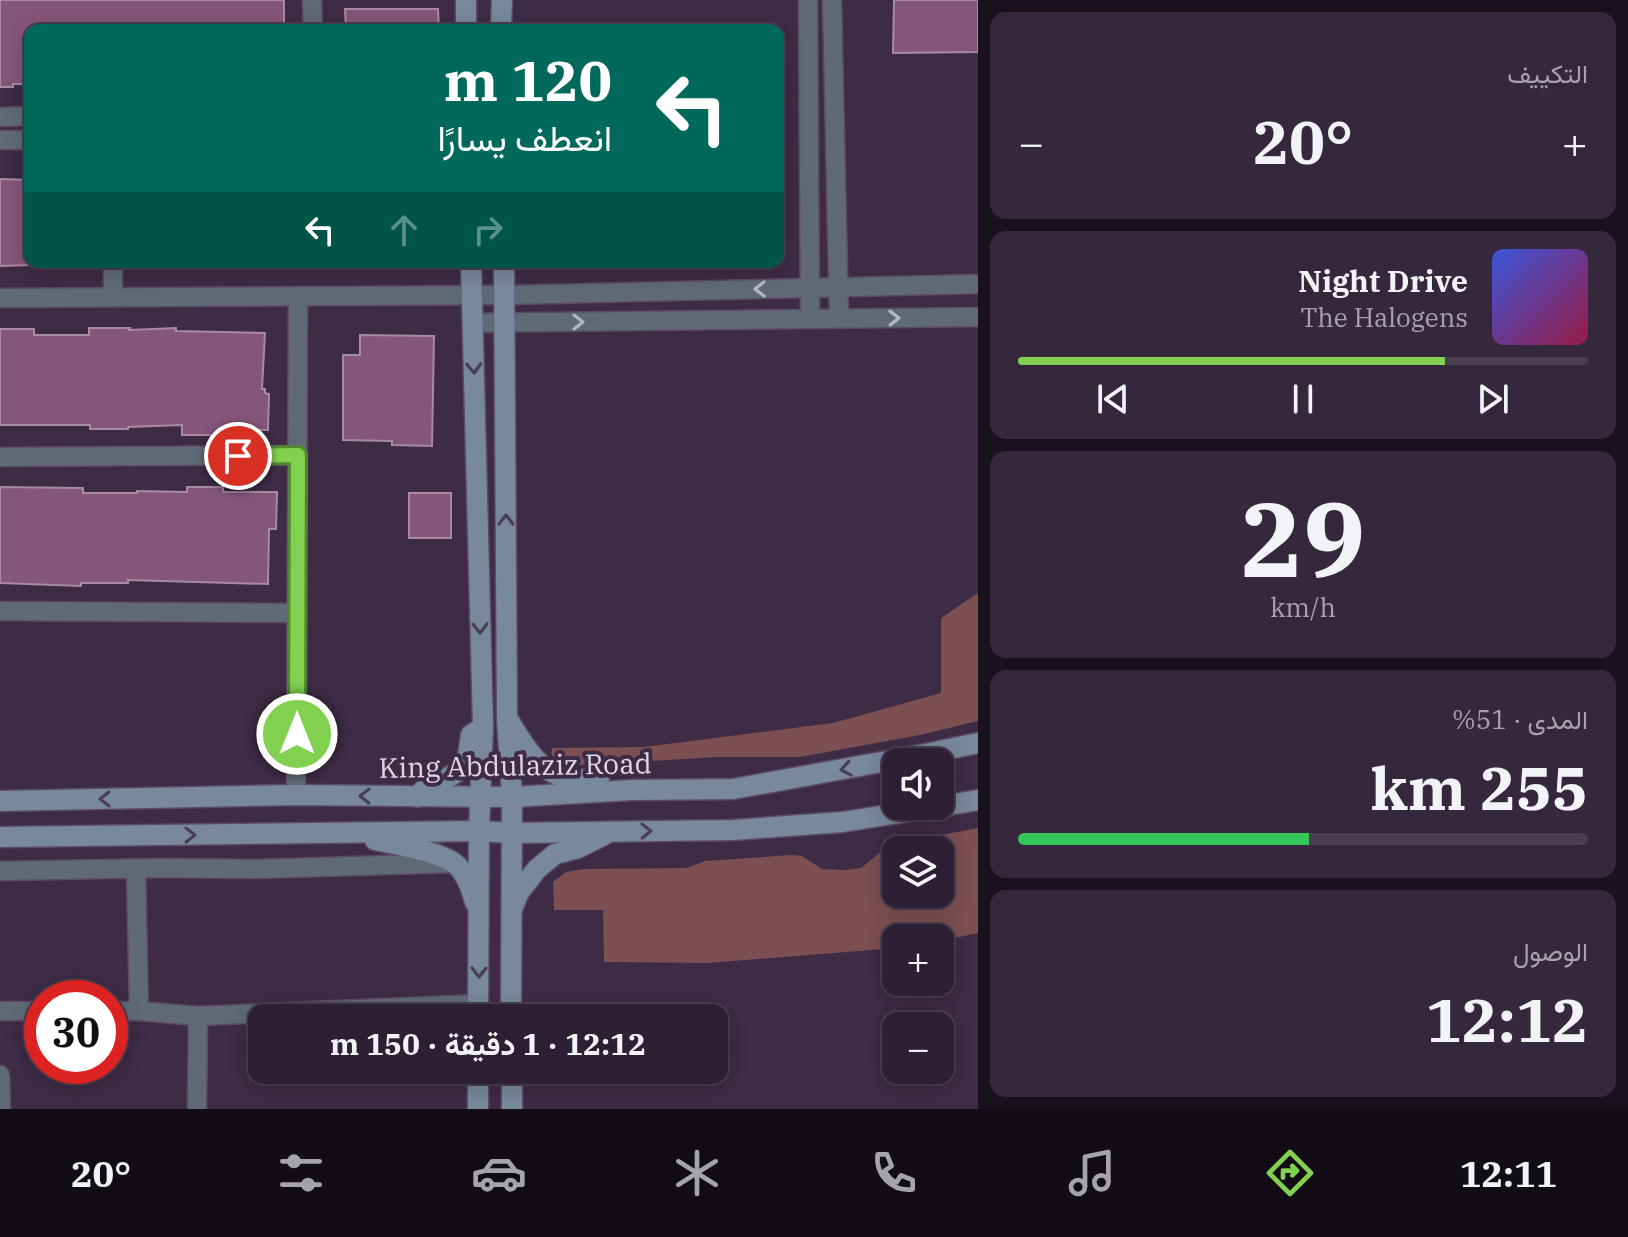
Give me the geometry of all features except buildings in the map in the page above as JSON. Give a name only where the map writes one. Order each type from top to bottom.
[{"type":"main road","points":[[466,0],[466,24]]},
{"type":"main road","points":[[501,24],[502,0]]},
{"type":"main road","points":[[471,268],[483,726],[478,1004]]},
{"type":"main road","points":[[504,268],[507,718],[512,797],[511,1004]]},
{"type":"main road","points":[[507,718],[534,761],[544,768],[573,780],[609,779],[632,790]]},
{"type":"main road","points":[[417,797],[431,782],[446,779],[460,770],[468,755],[471,735],[483,726]]},
{"type":"main road","name":"King Abdulaziz Road","points":[[0,801],[296,795],[512,797],[632,790],[733,789],[978,743]]},
{"type":"main road","points":[[0,837],[733,830],[843,822],[978,800]]},
{"type":"main road","points":[[510,913],[519,892],[537,869],[555,854],[578,848],[610,832]]},
{"type":"main road","points":[[348,833],[434,854],[454,863],[469,882],[479,917]]},
{"type":"main road","points":[[478,1084],[478,1109]]},
{"type":"main road","points":[[512,1084],[512,1109]]},
{"type":"street","points":[[312,0],[313,24]]},
{"type":"street","points":[[808,0],[810,319]]},
{"type":"street","points":[[832,0],[839,318]]},
{"type":"street","points":[[0,117],[24,116]]},
{"type":"street","points":[[0,140],[24,140]]},
{"type":"street","points":[[113,268],[113,297]]},
{"type":"street","points":[[0,298],[505,295],[978,284]]},
{"type":"street","points":[[296,795],[298,296]]},
{"type":"street","points":[[472,323],[978,317]]},
{"type":"street","points":[[0,457],[298,455]]},
{"type":"street","points":[[0,611],[297,613]]},
{"type":"street","points":[[0,871],[256,869],[454,863]]},
{"type":"street","points":[[136,869],[139,1011]]},
{"type":"street","points":[[0,1011],[24,1011]]},
{"type":"street","points":[[128,1011],[198,1016],[248,1015]]},
{"type":"street","points":[[197,1109],[198,1016]]},
{"type":"street","points":[[0,1075],[1,1109]]},
{"type":"shaded area","points":[[978,593],[978,721],[800,757],[720,757],[563,766],[552,757],[552,748],[644,747],[833,723],[941,693],[941,618]]},
{"type":"shaded area","points":[[978,828],[978,933],[954,938],[954,924],[882,924],[882,949],[707,963],[604,962],[603,910],[554,910],[553,882],[566,872],[584,869],[686,868],[705,861],[791,855],[802,856],[822,869],[861,868],[882,851],[882,908],[954,908],[954,836],[936,836]]},
{"type":"route","points":[[238,456],[298,455],[297,734]]}]
